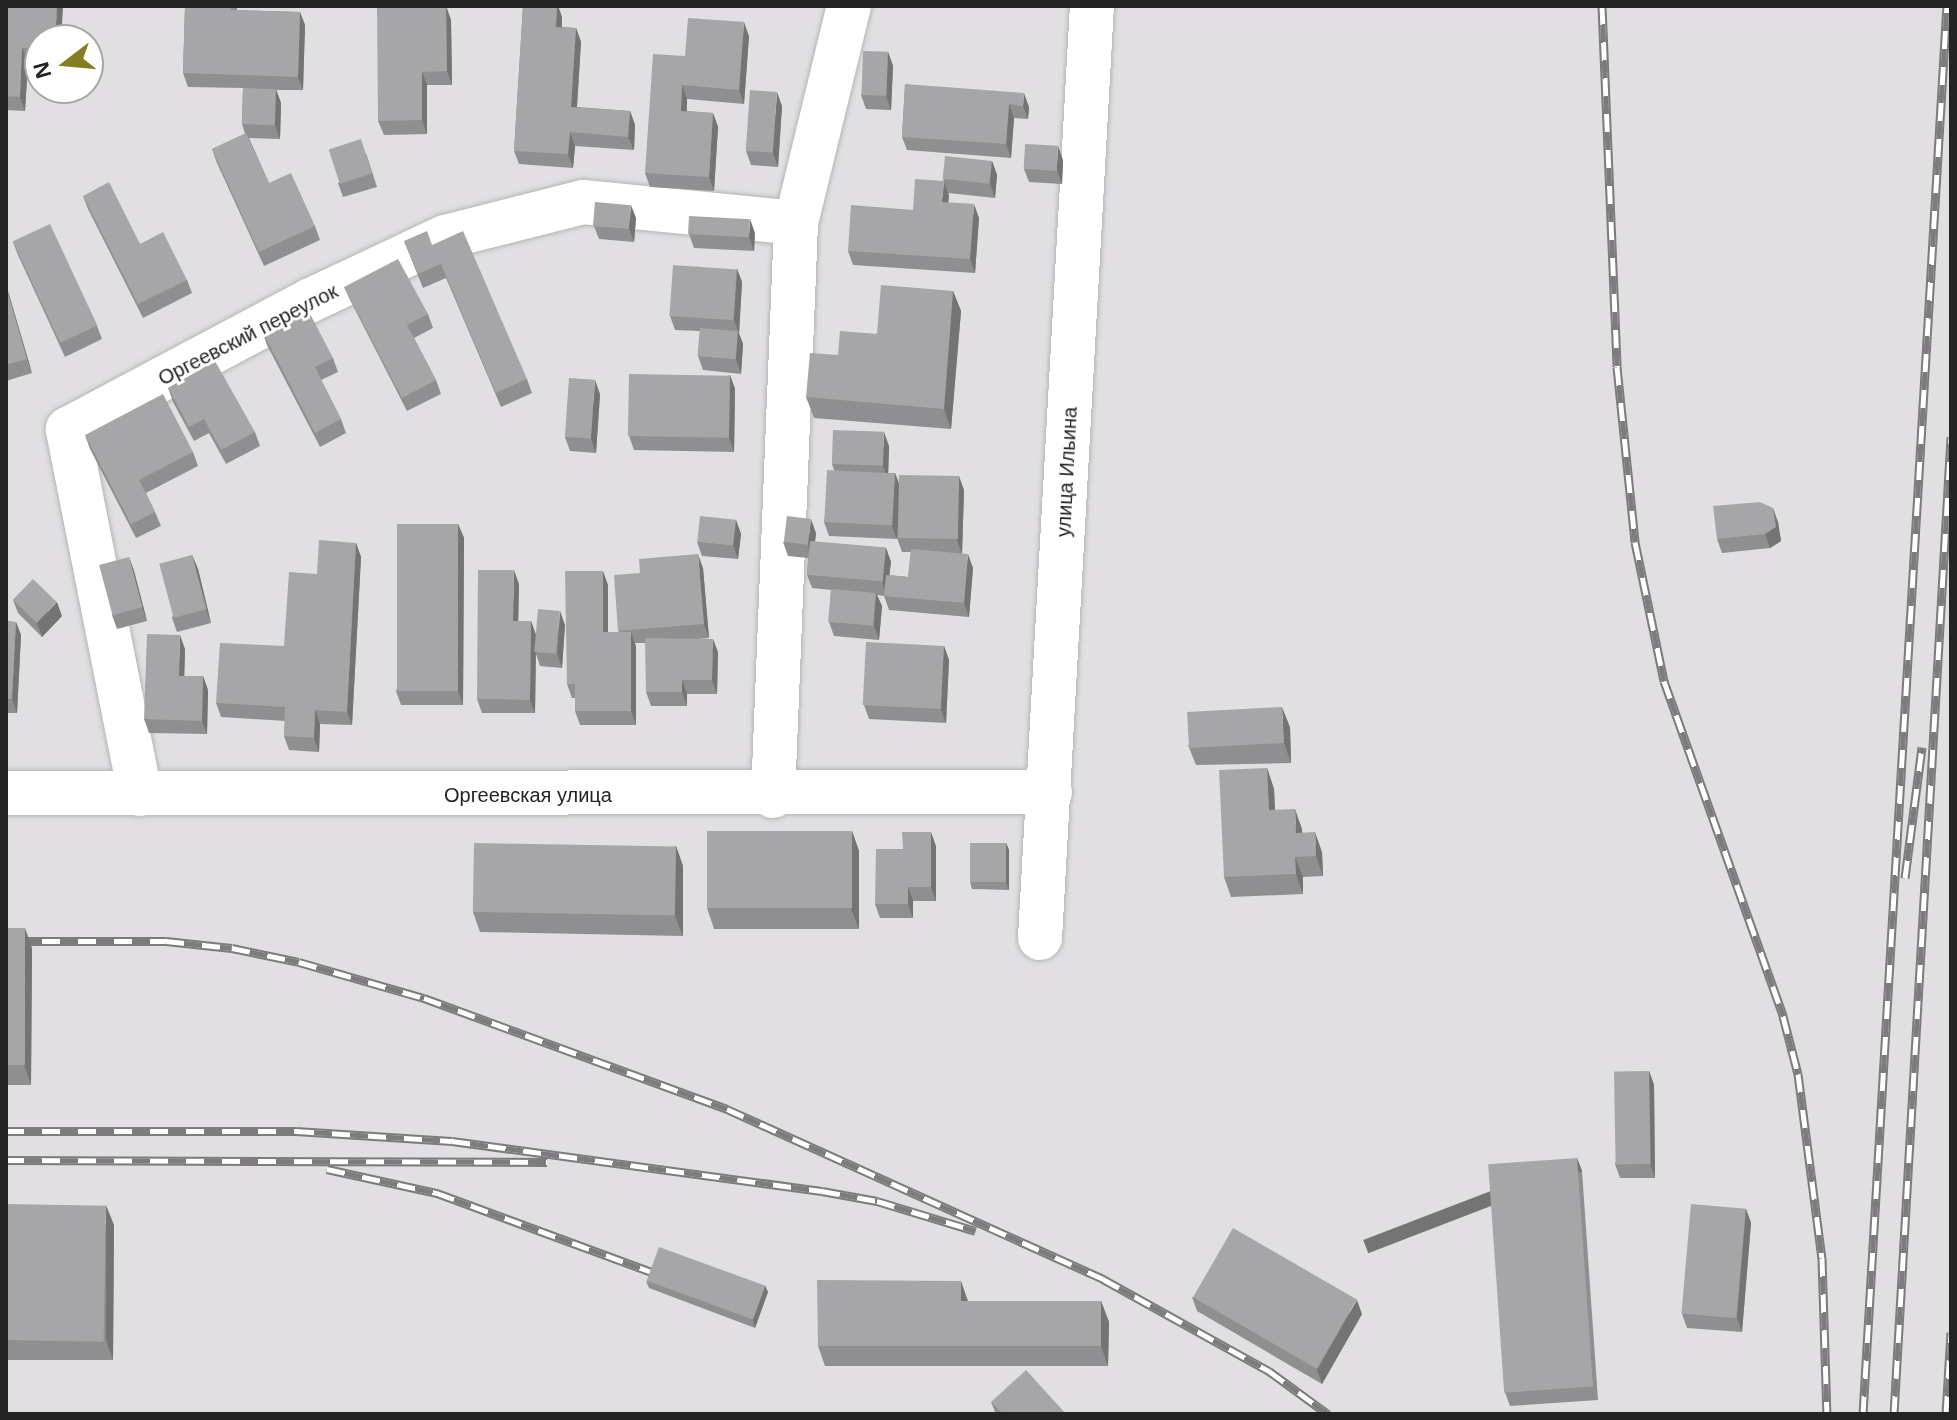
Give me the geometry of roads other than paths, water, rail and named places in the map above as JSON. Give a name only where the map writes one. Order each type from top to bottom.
[{"type":"street","points":[[773,796],[796,223],[849,6]]},
{"type":"street","name":"улица Ильина","points":[[1040,938],[1092,6]]},
{"type":"street","name":"Оргеевский переулок","points":[[140,794],[68,429],[311,300],[445,237],[583,202],[796,223]]},
{"type":"street","name":"Оргеевская улица","points":[[6,793],[773,796],[1050,792]]},
{"type":"railway","points":[[1602,6],[1617,367],[1635,542],[1664,681],[1783,1016],[1798,1074],[1822,1258],[1827,1414]]},
{"type":"railway","points":[[1863,1414],[1947,6]]},
{"type":"railway","points":[[1894,1414],[1951,437]]},
{"type":"railway","points":[[1905,878],[1922,747]]},
{"type":"railway","points":[[6,941],[166,941],[232,948],[299,962],[424,998],[727,1109],[1103,1279],[1269,1371],[1328,1414]]},
{"type":"railway","points":[[6,1131],[296,1131],[452,1141],[822,1191],[877,1201],[976,1231]]},
{"type":"railway","points":[[6,1160],[547,1162]]},
{"type":"railway","points":[[327,1169],[437,1193],[654,1273]]},
{"type":"railway","points":[[1946,1414],[1951,1332]]}]
